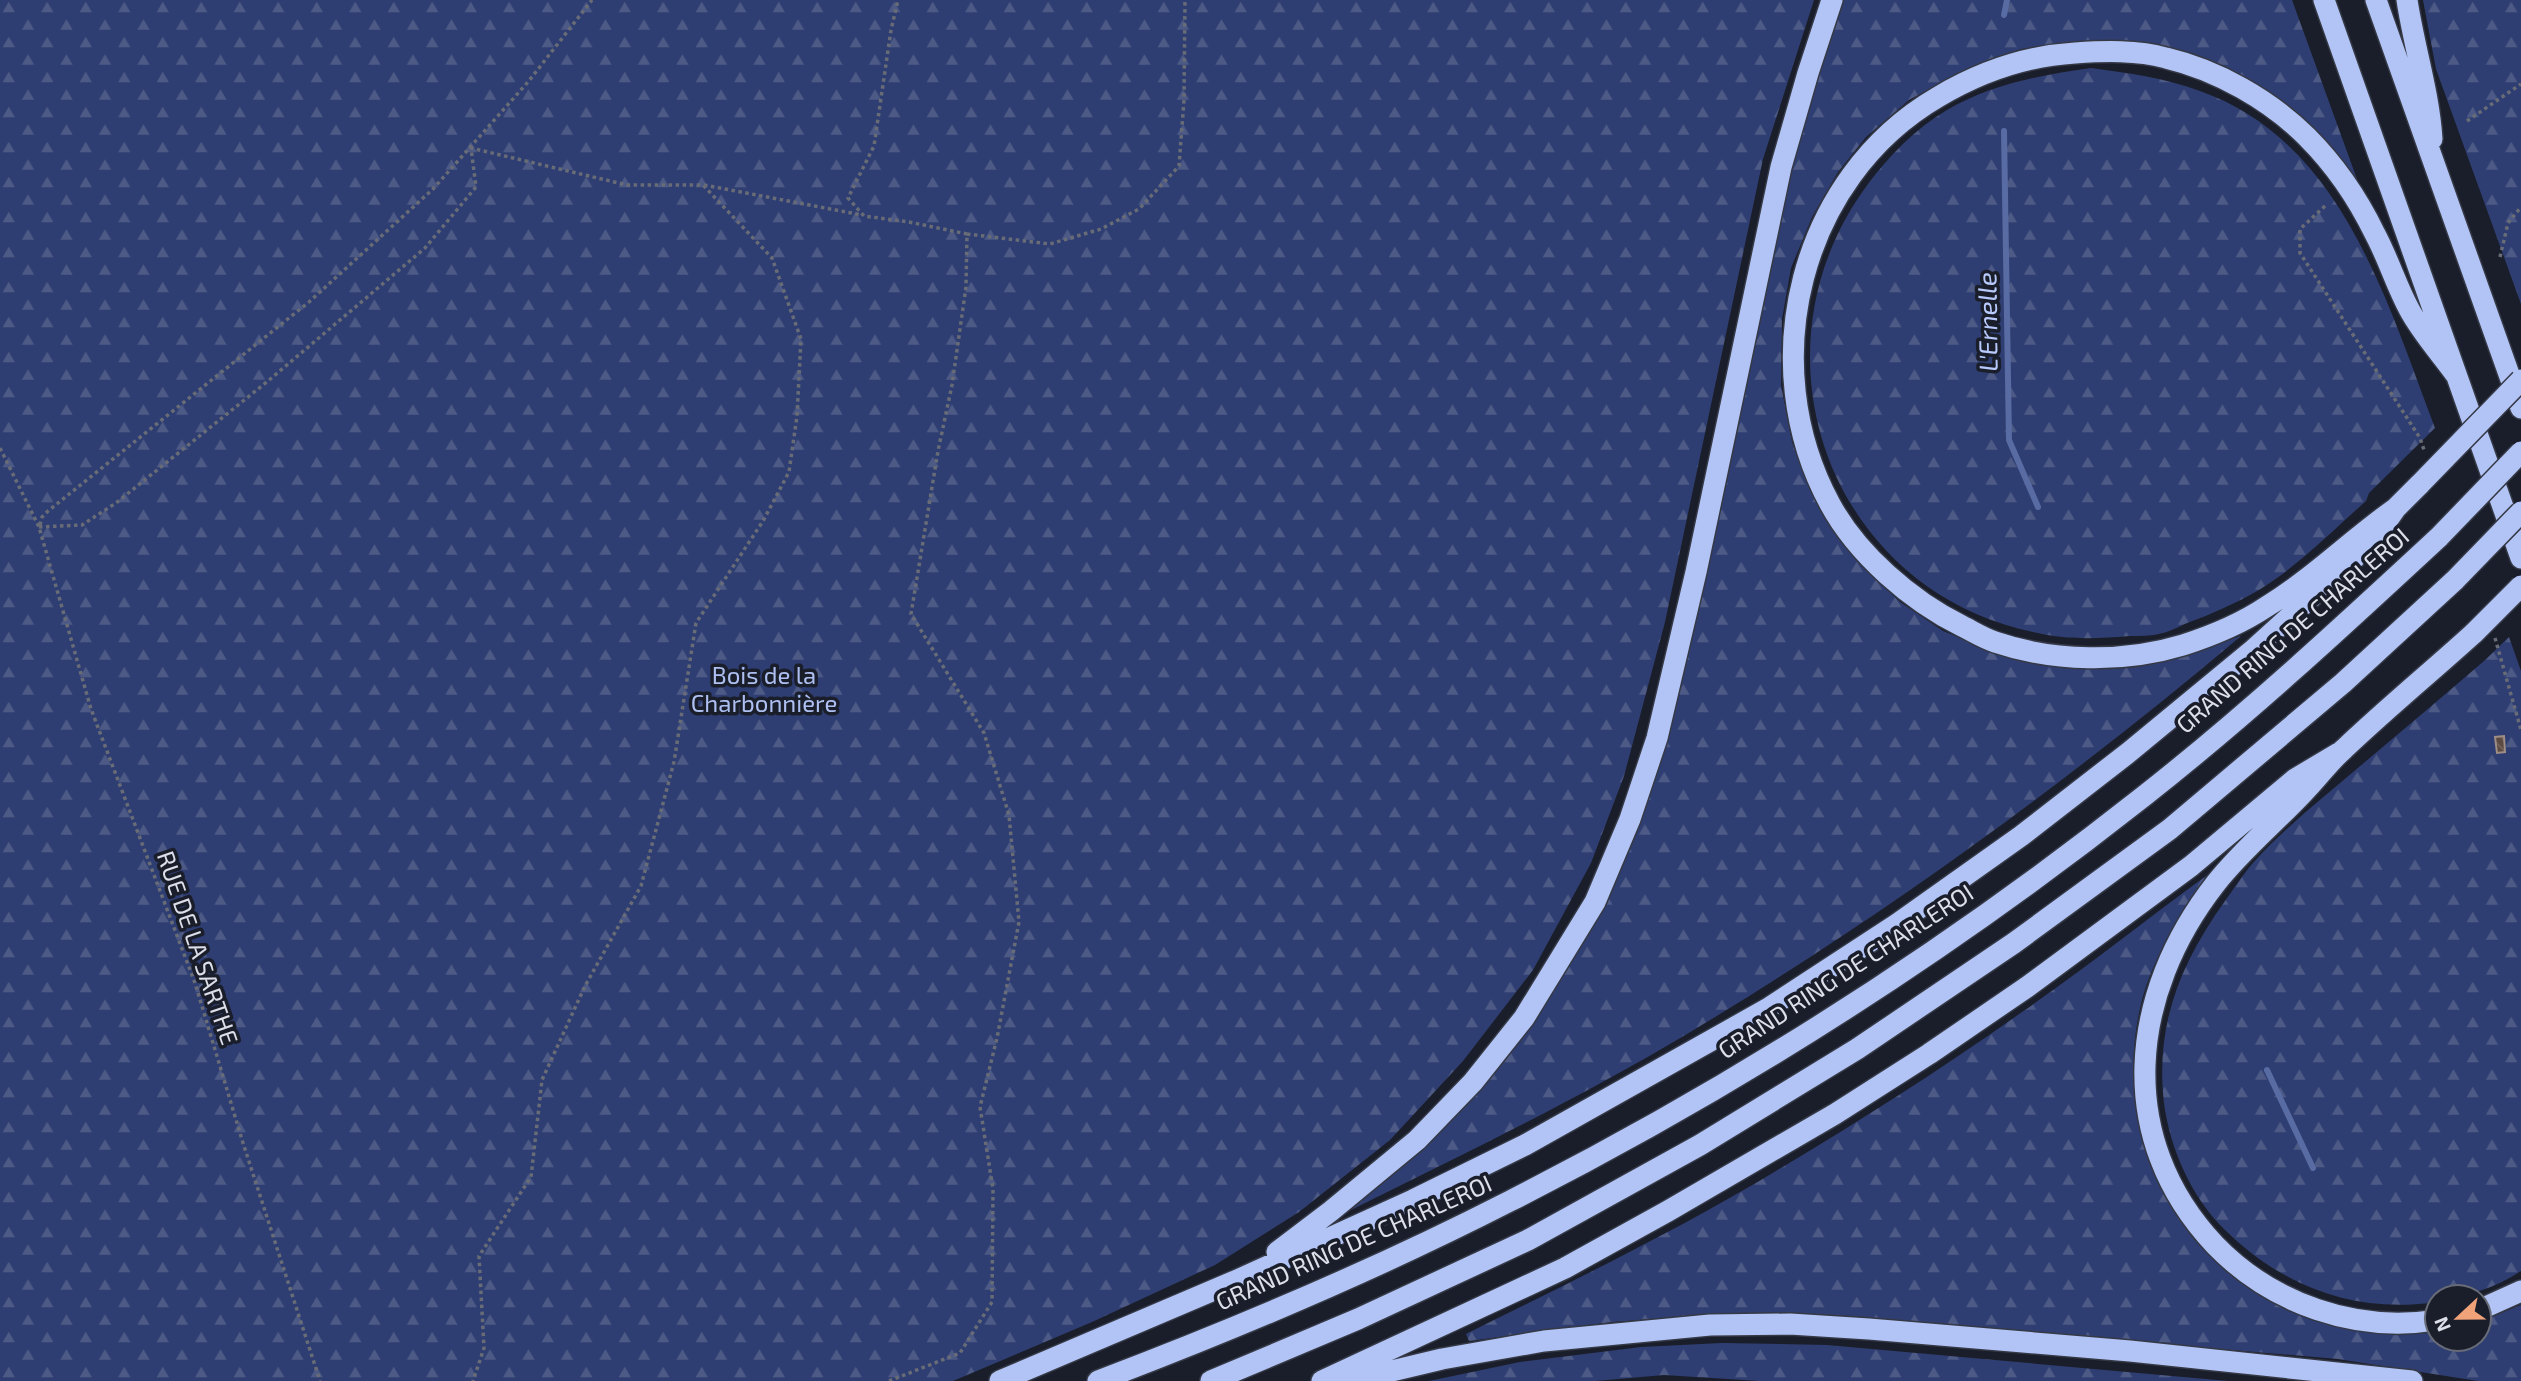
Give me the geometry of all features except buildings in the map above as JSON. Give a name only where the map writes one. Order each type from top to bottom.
[{"type":"highway","points":[[1235,1281],[1332,1212],[1417,1140],[1473,1082],[1524,1018],[1595,902],[1630,820],[1657,738],[1696,572],[1781,167],[1832,0]]},
{"type":"highway","points":[[2324,0],[2521,558]]},
{"type":"highway","points":[[2376,0],[2521,408]]},
{"type":"highway","points":[[2407,0],[2430,105],[2434,166]]},
{"type":"highway","points":[[2456,375],[2409,310],[2376,234],[2346,183],[2308,137],[2267,103],[2211,74],[2165,57],[2110,51],[2055,54],[2008,64],[1957,85],[1915,110],[1880,140],[1846,181],[1818,231],[1799,287],[1793,339],[1796,400],[1807,451],[1831,506],[1868,555],[1900,587],[1940,615],[1992,641],[2044,654],[2091,658],[2151,654],[2188,643],[2265,608],[2396,508],[2521,380]]},
{"type":"highway","name":"GRAND RING DE CHARLEROI","points":[[1098,1381],[1340,1281],[1509,1202],[1675,1112],[1837,1013],[1987,913],[2145,796],[2318,649],[2439,537],[2521,452]]},
{"type":"highway","points":[[1000,1381],[1235,1281],[1413,1200],[1525,1145],[1768,1009],[1897,924],[2021,836],[2128,753],[2243,657],[2372,542],[2396,508]]},
{"type":"highway","points":[[1211,1381],[1358,1319],[1528,1240],[1700,1146],[1857,1049],[2014,943],[2170,829],[2343,683],[2455,580],[2521,512]]},
{"type":"highway","points":[[2423,1321],[2393,1324],[2361,1321],[2320,1311],[2265,1286],[2222,1252],[2201,1230],[2183,1205],[2160,1158],[2147,1113],[2144,1065],[2147,1034],[2165,966],[2183,932],[2241,853],[2303,794],[2342,751],[2474,633],[2521,586]]},
{"type":"highway","points":[[1322,1381],[1564,1268],[1835,1114],[2027,987],[2191,866],[2295,779],[2342,751]]},
{"type":"highway","points":[[2493,1304],[2521,1292]]},
{"type":"highway","points":[[1350,1381],[1442,1359],[1544,1341],[1697,1326],[1790,1324],[2130,1351],[2412,1381]]},
{"type":"path","points":[[471,148],[476,187],[425,248],[268,381],[116,503],[82,525],[39,527],[42,517],[48,511],[309,302],[433,189],[528,82],[592,0]]},
{"type":"path","points":[[864,216],[848,198],[874,146],[898,0]]},
{"type":"path","points":[[471,148],[627,185],[703,184],[958,233],[1050,244],[1101,229],[1139,209],[1179,166],[1184,100],[1185,0]]},
{"type":"path","points":[[2467,121],[2521,84]]},
{"type":"path","points":[[472,1381],[484,1348],[479,1256],[531,1177],[542,1080],[585,986],[641,886],[674,762],[696,623],[763,521],[789,472],[797,416],[802,340],[772,258],[703,184]]},
{"type":"path","points":[[2500,257],[2508,223],[2521,207]]},
{"type":"path","points":[[888,1381],[960,1353],[992,1302],[993,1189],[980,1107],[997,1038],[1019,922],[1009,815],[984,733],[911,614],[967,287],[967,234]]},
{"type":"path","name":"RUE DE LA SARTHE","points":[[0,448],[39,527],[91,709],[195,983],[243,1143],[320,1381]]},
{"type":"green space","name":"Bois de la Charbonnière","points":[[0,0],[1814,0],[1763,159],[1665,622],[1624,776],[1591,863],[1533,970],[1463,1061],[1390,1140],[1299,1212],[1215,1265],[1092,1322],[953,1381],[0,1381]]},
{"type":"green space","points":[[1843,0],[2292,0],[2358,182],[2321,137],[2270,95],[2118,43],[2077,42],[2021,49],[1967,69],[1909,100],[1866,137],[1838,172],[1812,217],[1791,268],[1782,319],[1781,385],[1792,442],[1810,490],[1834,530],[1861,565],[1900,602],[1943,631],[1992,651],[2194,652],[2241,636],[2041,796],[1902,895],[1760,989],[1604,1081],[1351,1210],[1410,1158],[1620,867],[1786,183]]},
{"type":"green space","points":[[2423,0],[2521,0],[2521,304],[2436,69]]},
{"type":"green space","points":[[2091,68],[2160,79],[2200,91],[2249,115],[2290,147],[2324,186],[2353,231],[2398,329],[2435,428],[2369,493],[2366,501],[2273,581],[2224,608],[2170,631],[2152,635],[2081,638],[2033,632],[1962,607],[1903,567],[1858,515],[1827,454],[1812,387],[1813,318],[1831,249],[1868,184],[1885,163],[1925,125],[1947,110],[1981,93],[2017,82]]},
{"type":"green space","points":[[2509,637],[2521,671],[2521,1271],[2493,1285],[2493,1283],[2423,1283],[2423,1303],[2378,1304],[2350,1300],[2322,1292],[2271,1267],[2225,1230],[2202,1203],[2184,1172],[2167,1120],[2162,1075],[2167,1021],[2174,996],[2195,948],[2253,863],[2304,813]]},
{"type":"green space","points":[[2210,873],[2169,936],[2153,969],[2141,1004],[2134,1052],[2136,1099],[2146,1145],[2164,1189],[2189,1229],[2220,1265],[2258,1294],[2318,1322],[2368,1331],[2423,1332],[2423,1353],[2493,1353],[2493,1316],[2521,1305],[2521,1381],[2478,1381],[2338,1359],[1827,1316],[1704,1315],[1612,1322],[1469,1341],[1466,1334],[1623,1255],[1776,1171],[1870,1113],[2046,995]]},
{"type":"green space","points":[[1722,1343],[1827,1345],[2228,1381],[1760,1381],[1664,1375],[1595,1381],[1429,1381],[1520,1362],[1641,1347]]},
{"type":"waterway","name":"L'Ernelle","points":[[2004,15],[2007,0]]},
{"type":"waterway","name":"L'Ernelle","points":[[2004,131],[2009,440],[2038,507]]},
{"type":"waterway","name":"L'Ernelle","points":[[2267,1070],[2313,1168]]}]
